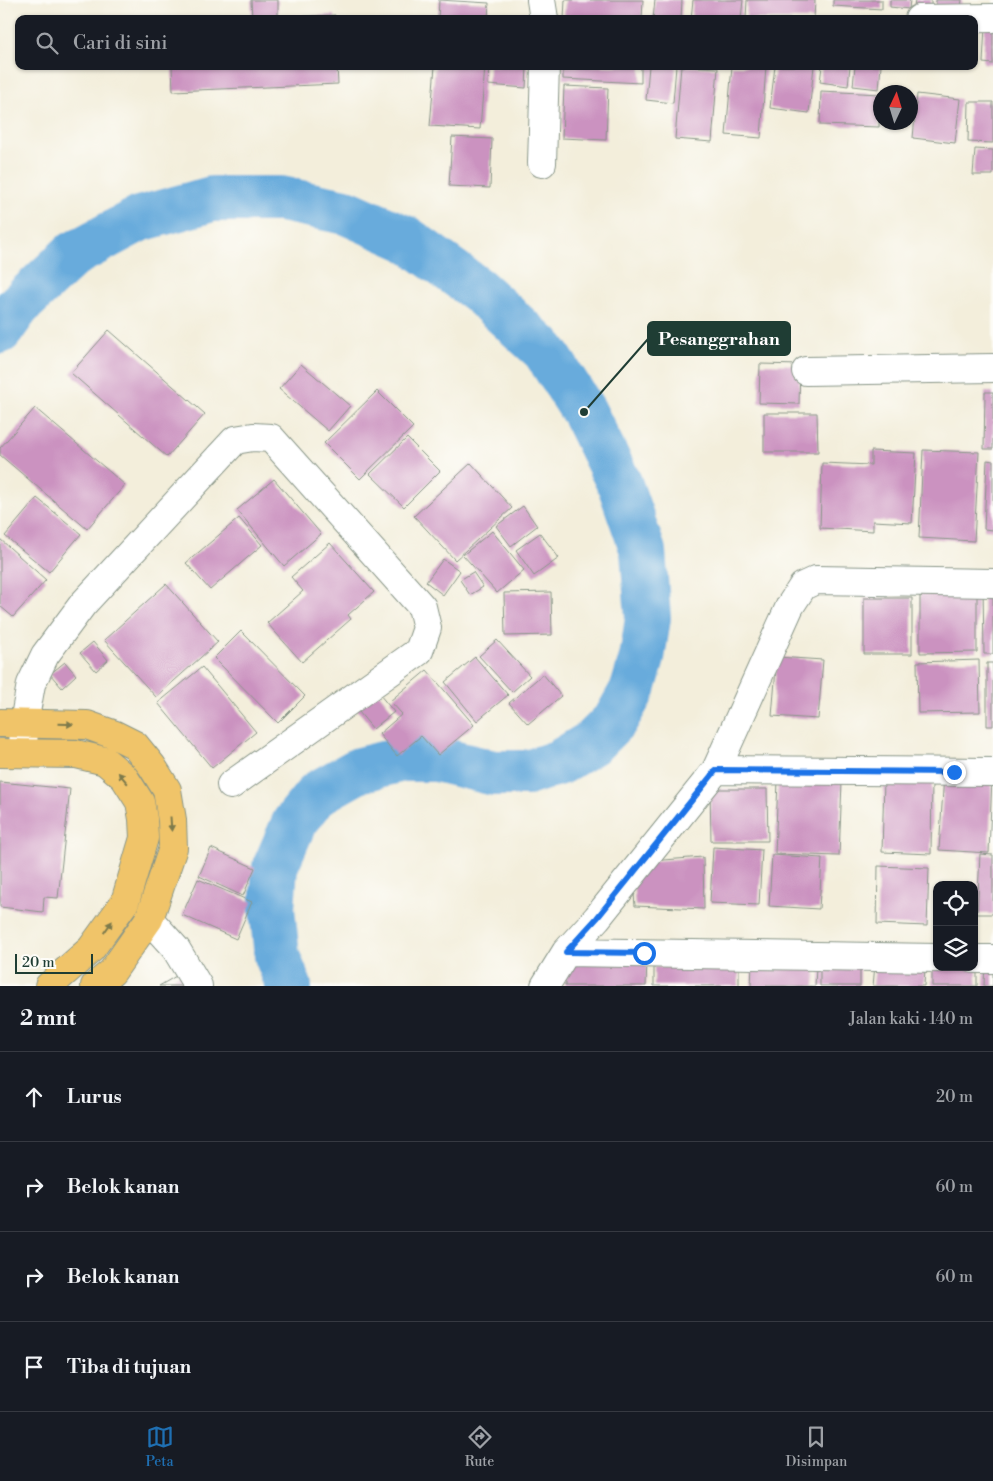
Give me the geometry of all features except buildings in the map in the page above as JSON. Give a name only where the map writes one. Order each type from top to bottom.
[{"type":"main road","points":[[12,723],[87,725],[115,734],[135,745],[152,766],[167,790],[172,820],[173,848],[149,919],[103,979]]},
{"type":"main road","points":[[12,753],[76,754],[105,761],[124,776],[140,802],[143,819],[144,838],[125,902],[91,950],[49,986]]},
{"type":"street","points":[[541,0],[543,15]]},
{"type":"street","points":[[978,18],[993,18]]},
{"type":"street","points":[[542,163],[544,70]]},
{"type":"street","points":[[806,371],[993,368]]},
{"type":"street","points":[[12,753],[12,723],[45,655],[83,604],[235,440],[253,436],[271,438],[422,607],[427,628],[419,650],[231,785]]},
{"type":"street","points":[[545,986],[566,952],[597,918],[716,770],[790,606],[803,586],[816,580],[993,583]]},
{"type":"street","points":[[716,770],[993,772]]},
{"type":"street","points":[[149,919],[176,949],[198,986]]},
{"type":"street","points":[[91,950],[103,979]]},
{"type":"street","points":[[566,952],[933,958]]},
{"type":"street","points":[[978,959],[993,959]]},
{"type":"waterway","points":[[0,331],[18,306],[72,255],[139,219],[212,199],[281,199],[346,212],[407,239],[478,290],[545,351],[584,412],[620,485],[643,551],[648,618],[642,658],[633,689],[616,719],[593,742],[560,762],[527,773],[494,773],[436,759],[403,759],[359,770],[318,793],[294,823],[275,867],[272,909],[277,956],[289,986]]},
{"type":"place","name":"Pesanggrahan","points":[[584,412]]},
{"type":"route","points":[[644,953],[566,952],[597,918],[716,770],[954,772]]}]
